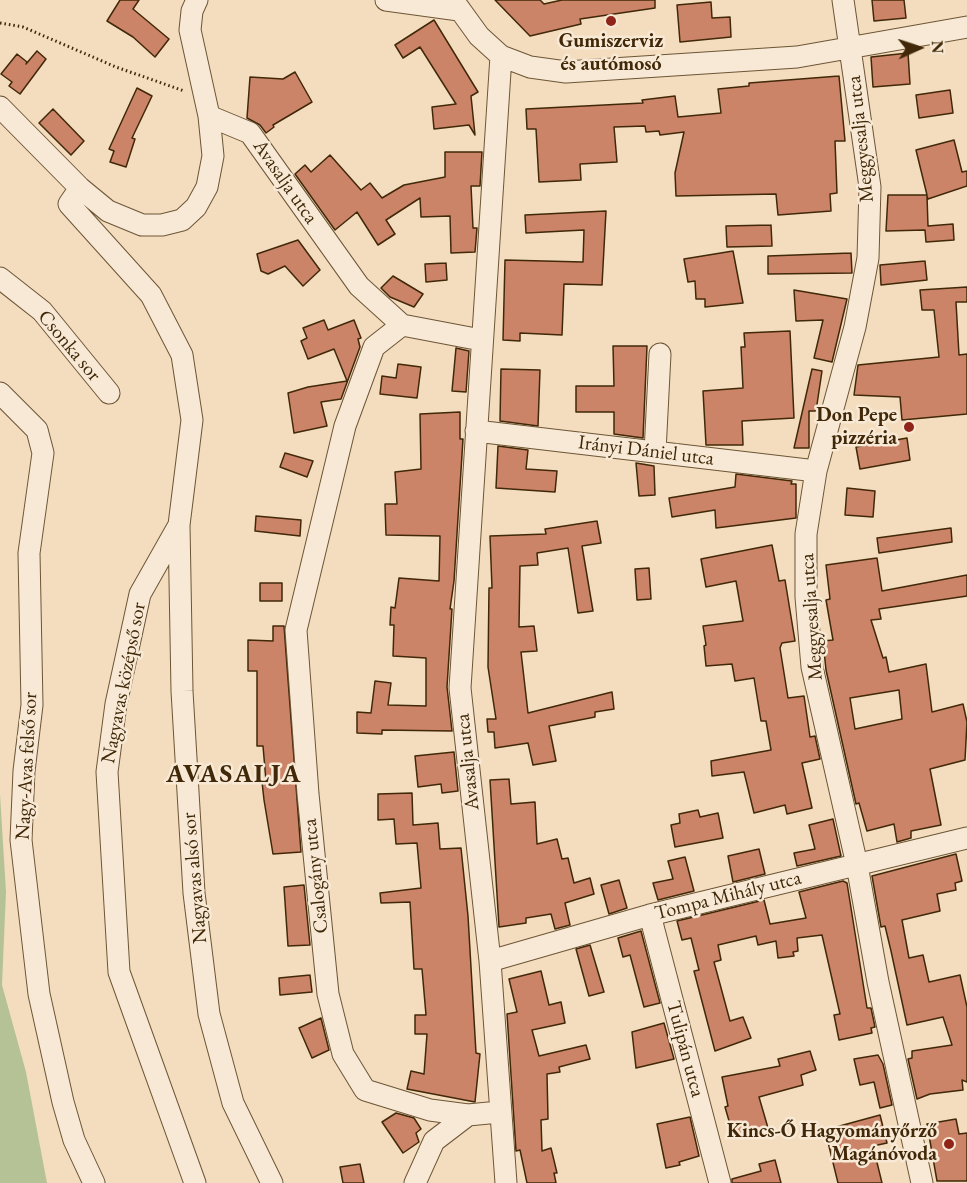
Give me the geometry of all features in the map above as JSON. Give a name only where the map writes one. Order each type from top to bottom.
[{"type":"street","points":[[0,107],[80,188],[108,211],[142,225],[162,225],[183,220],[196,207],[207,187],[213,156],[207,107],[190,30],[192,12],[197,0]]},
{"type":"street","points":[[386,0],[456,5],[479,36],[501,56],[530,68],[566,72],[796,57],[967,27]]},
{"type":"street","name":"Meggyesalja utca","points":[[843,0],[870,187],[868,258],[855,327],[816,471],[806,534],[806,597],[812,667],[857,865],[878,982],[922,1183]]},
{"type":"street","name":"Avasalja utca","points":[[501,56],[460,688],[490,961],[499,1112],[506,1183]]},
{"type":"street","name":"Avasalja utca","points":[[207,107],[250,133],[359,286],[402,325]]},
{"type":"street","name":"Nagyavas középső sor","points":[[80,188],[69,204],[151,295],[182,355],[192,420],[179,525],[140,594],[116,704],[107,772],[120,972],[195,1183]]},
{"type":"street","name":"Csonka sor","points":[[0,278],[42,311],[109,393]]},
{"type":"street","points":[[402,325],[481,340]]},
{"type":"street","name":"Csalogány utca","points":[[402,325],[374,347],[345,426],[296,630],[308,794],[328,994],[343,1054],[365,1090],[430,1110],[468,1115],[499,1112]]},
{"type":"street","points":[[655,452],[660,354]]},
{"type":"street","name":"Nagy-Avas felső sor","points":[[0,393],[37,430],[44,453],[29,553],[32,705],[24,771],[21,840],[39,994],[63,1102],[74,1140],[94,1183]]},
{"type":"street","name":"Irányi Dániel utca","points":[[476,431],[816,471]]},
{"type":"street","name":"Nagyavas alsó sor","points":[[179,525],[182,691],[193,869],[209,1014],[233,1103],[272,1183]]},
{"type":"street","name":"Tompa Mihály utca","points":[[490,961],[650,915],[967,838]]},
{"type":"street","name":"Tulipán utca","points":[[650,915],[720,1183]]},
{"type":"street","points":[[416,1183],[434,1142],[468,1115]]},
{"type":"path","points":[[0,23],[22,27],[207,107]]},
{"type":"green space","points":[[0,794],[6,892],[2,985],[26,1072],[47,1183],[0,1183]]},
{"type":"building","points":[[120,0],[139,0],[133,9],[169,39],[155,57],[133,37],[107,21]]},
{"type":"building","points":[[495,0],[540,0],[544,4],[562,0],[655,0],[655,8],[580,19],[581,24],[530,36]]},
{"type":"building","points":[[872,0],[904,0],[906,18],[874,21]]},
{"type":"building","points":[[711,2],[712,18],[730,17],[731,37],[680,42],[677,5]]},
{"type":"building","points":[[434,20],[478,92],[471,96],[475,135],[469,125],[434,129],[432,107],[456,104],[420,47],[403,58],[395,45]]},
{"type":"building","points":[[37,51],[46,59],[20,94],[9,86],[12,82],[1,74],[17,54],[27,62],[26,64]]},
{"type":"building","points":[[908,53],[910,84],[873,87],[871,57]]},
{"type":"building","points":[[295,72],[312,102],[273,125],[274,127],[266,133],[260,125],[247,118],[250,77],[283,79]]},
{"type":"building","points":[[839,76],[845,141],[835,141],[837,193],[830,194],[831,211],[778,215],[776,194],[676,196],[675,173],[684,132],[660,135],[659,131],[646,132],[645,126],[614,127],[617,162],[580,164],[581,180],[539,182],[536,129],[527,129],[526,109],[643,103],[642,100],[675,96],[678,117],[721,113],[718,89],[749,86],[749,83]]},
{"type":"building","points":[[137,88],[152,96],[132,138],[135,139],[126,167],[110,162],[114,151],[109,149]]},
{"type":"building","points":[[950,90],[953,113],[919,118],[916,95]]},
{"type":"building","points":[[53,109],[84,141],[71,155],[39,123]]},
{"type":"building","points":[[954,140],[962,172],[967,171],[967,186],[928,199],[927,196],[928,226],[953,224],[954,240],[926,242],[925,230],[886,231],[888,195],[927,195],[916,150]]},
{"type":"building","points":[[445,152],[482,152],[480,186],[471,186],[473,228],[477,228],[475,252],[451,253],[450,216],[421,217],[420,198],[386,220],[395,234],[378,245],[357,212],[335,230],[295,174],[305,165],[311,172],[330,155],[361,190],[370,183],[382,198],[404,185],[445,177]]},
{"type":"building","points":[[606,211],[602,285],[564,284],[562,335],[520,333],[520,341],[503,340],[505,260],[583,262],[584,230],[526,233],[525,215]]},
{"type":"building","points":[[771,225],[772,246],[727,247],[726,226]]},
{"type":"building","points":[[298,240],[320,270],[303,286],[285,266],[268,274],[261,271],[257,254]]},
{"type":"building","points":[[733,251],[743,303],[705,307],[705,299],[696,299],[695,281],[688,282],[684,259]]},
{"type":"building","points":[[851,253],[852,273],[768,274],[768,256]]},
{"type":"building","points":[[925,261],[927,280],[881,285],[880,265]]},
{"type":"building","points":[[446,263],[447,280],[426,282],[425,264]]},
{"type":"building","points":[[393,276],[423,294],[414,307],[390,297],[381,288]]},
{"type":"building","points":[[967,287],[967,302],[956,302],[959,355],[967,354],[967,414],[902,420],[900,397],[854,395],[858,365],[939,357],[934,310],[922,310],[920,290]]},
{"type":"building","points":[[794,290],[847,299],[832,362],[814,358],[823,320],[796,321]]},
{"type":"building","points":[[324,320],[328,330],[354,320],[361,338],[358,339],[360,347],[341,399],[321,402],[327,426],[294,433],[288,393],[308,387],[347,381],[334,349],[308,359],[301,341],[307,338],[303,328]]},
{"type":"building","points":[[790,331],[794,418],[742,421],[743,445],[706,445],[703,391],[743,388],[741,347],[745,347],[744,333]]},
{"type":"building","points":[[613,346],[647,346],[643,438],[614,434],[614,412],[576,412],[576,386],[614,386]]},
{"type":"building","points":[[456,348],[469,351],[466,392],[452,391]]},
{"type":"building","points":[[398,364],[421,367],[417,398],[380,394],[382,376],[396,378]]},
{"type":"building","points":[[501,369],[540,370],[538,426],[500,421]]},
{"type":"building","points":[[812,369],[822,371],[816,411],[809,411],[809,448],[794,448]]},
{"type":"building","points":[[460,412],[460,439],[463,439],[454,581],[450,609],[452,609],[447,687],[452,731],[382,730],[382,734],[357,733],[357,712],[371,713],[375,681],[391,683],[388,705],[426,706],[426,658],[393,656],[394,625],[390,625],[391,607],[395,608],[399,578],[439,581],[440,536],[386,535],[385,504],[397,504],[395,472],[421,469],[420,414]]},
{"type":"building","points":[[907,438],[910,460],[860,469],[856,447]]},
{"type":"building","points":[[498,446],[528,450],[526,469],[557,471],[555,492],[496,488]]},
{"type":"building","points":[[285,453],[313,461],[307,477],[280,467]]},
{"type":"building","points":[[636,463],[654,466],[655,495],[639,496]]},
{"type":"building","points":[[736,474],[792,481],[791,484],[796,484],[796,518],[716,528],[715,510],[672,517],[669,498],[735,487]]},
{"type":"building","points":[[847,488],[875,491],[873,517],[845,515]]},
{"type":"building","points":[[256,516],[301,520],[300,536],[255,531]]},
{"type":"building","points":[[597,521],[601,543],[582,546],[593,611],[578,613],[568,548],[537,553],[538,565],[520,566],[519,627],[534,626],[537,651],[521,652],[528,713],[612,692],[614,709],[595,712],[595,717],[549,726],[556,761],[533,765],[528,743],[495,748],[494,732],[488,732],[487,719],[496,719],[488,667],[489,588],[492,588],[490,536],[546,534],[545,529]]},
{"type":"building","points":[[951,528],[952,542],[879,553],[877,538]]},
{"type":"building","points":[[772,545],[779,581],[785,580],[795,641],[782,643],[780,648],[788,698],[804,696],[810,737],[815,736],[820,759],[802,763],[812,808],[787,814],[785,805],[754,813],[744,772],[712,776],[711,761],[771,750],[766,721],[761,721],[754,678],[735,681],[732,664],[706,666],[704,646],[706,645],[703,626],[743,621],[736,581],[706,587],[701,559]]},
{"type":"building","points":[[877,558],[882,591],[967,575],[967,596],[879,609],[881,619],[871,620],[883,658],[886,657],[889,672],[926,664],[932,712],[963,704],[967,722],[965,760],[930,769],[941,825],[911,831],[911,838],[897,842],[894,824],[867,831],[859,803],[856,804],[826,670],[823,641],[833,640],[826,600],[830,599],[826,565]],"holes":[[[899,690],[902,719],[855,729],[850,698]]]},
{"type":"building","points":[[649,568],[651,599],[637,600],[635,569]]},
{"type":"building","points":[[260,583],[282,583],[282,601],[260,601]]},
{"type":"building","points":[[273,626],[284,626],[301,852],[273,854],[262,782],[266,781],[263,746],[257,746],[257,671],[248,671],[248,640],[273,641]]},
{"type":"building","points":[[454,752],[458,791],[442,793],[441,784],[418,787],[415,756]]},
{"type":"building","points":[[509,779],[511,804],[535,802],[537,844],[557,839],[562,859],[568,858],[574,883],[590,878],[594,894],[565,903],[570,925],[555,929],[551,914],[526,918],[526,923],[499,927],[490,780]]},
{"type":"building","points":[[412,793],[413,825],[438,823],[440,849],[461,848],[468,916],[476,1053],[480,1054],[475,1102],[407,1089],[411,1071],[424,1074],[427,1034],[415,1034],[415,1015],[426,1015],[422,969],[414,969],[410,902],[381,903],[380,893],[421,888],[417,843],[396,844],[394,819],[378,820],[378,794]]},
{"type":"building","points":[[698,810],[700,817],[718,813],[723,838],[675,847],[671,825],[680,823],[679,814]]},
{"type":"building","points":[[833,819],[841,856],[797,866],[794,853],[815,849],[809,825]]},
{"type":"building","points":[[759,849],[765,874],[733,882],[728,856]]},
{"type":"building","points":[[956,854],[962,881],[955,883],[956,890],[937,894],[940,911],[902,920],[909,958],[923,955],[929,982],[960,975],[967,1007],[967,1082],[962,1080],[963,1090],[930,1094],[917,1099],[908,1059],[912,1058],[912,1051],[952,1045],[943,1017],[907,1025],[885,926],[881,927],[872,876]]},
{"type":"building","points":[[685,857],[694,891],[658,900],[653,883],[673,879],[668,861]]},
{"type":"building","points":[[619,880],[627,908],[609,914],[601,885]]},
{"type":"building","points":[[843,881],[847,883],[867,1008],[871,1008],[875,1027],[871,1028],[872,1033],[839,1040],[834,1015],[840,1014],[822,935],[797,938],[798,951],[793,952],[794,956],[778,958],[776,941],[758,945],[756,936],[718,945],[721,960],[714,962],[730,1021],[743,1017],[751,1038],[715,1051],[694,971],[699,970],[691,938],[682,940],[677,921],[764,900],[770,924],[806,918],[799,892]]},
{"type":"building","points":[[304,885],[310,945],[288,946],[284,887]]},
{"type":"building","points":[[641,931],[660,1003],[644,1007],[630,955],[623,957],[618,938]]},
{"type":"building","points":[[590,945],[604,992],[589,996],[576,949]]},
{"type":"building","points":[[541,971],[549,1005],[561,1002],[565,1023],[532,1030],[539,1056],[586,1045],[590,1059],[559,1067],[560,1072],[547,1074],[548,1119],[541,1120],[542,1151],[551,1148],[557,1173],[554,1173],[556,1183],[527,1183],[520,1150],[516,1151],[507,1014],[517,1012],[509,979]]},
{"type":"building","points":[[310,975],[312,992],[280,995],[279,978]]},
{"type":"building","points":[[321,1018],[329,1050],[312,1058],[299,1028]]},
{"type":"building","points":[[664,1023],[674,1059],[636,1068],[632,1032]]},
{"type":"building","points":[[810,1051],[816,1070],[801,1075],[803,1085],[759,1097],[768,1128],[734,1138],[725,1107],[728,1106],[722,1077],[780,1066],[778,1059]]},
{"type":"building","points":[[878,1055],[883,1064],[892,1105],[880,1108],[874,1082],[860,1085],[854,1059]]},
{"type":"building","points":[[396,1113],[414,1118],[421,1129],[416,1133],[419,1142],[403,1153],[382,1122]]},
{"type":"building","points":[[880,1115],[887,1143],[873,1146],[882,1183],[838,1183],[825,1130]]},
{"type":"building","points":[[690,1117],[699,1156],[679,1162],[680,1165],[666,1168],[657,1124]]},
{"type":"building","name":"Kincs-Ő Hagyományőrző Magánóvoda","points":[[956,1119],[959,1134],[967,1133],[967,1181],[937,1181],[927,1124]]},
{"type":"building","points":[[775,1160],[781,1183],[732,1183],[732,1179],[761,1171],[759,1164]]},
{"type":"building","points":[[360,1164],[364,1183],[343,1183],[340,1167]]},
{"type":"place","name":"Gumiszerviz és autómosó","points":[[611,21]]},
{"type":"place","name":"Don Pepe pizzéria","points":[[909,427]]},
{"type":"place","name":"Kincs-Ő Hagyományőrző Magánóvoda","points":[[949,1144]]},
{"type":"district","name":"AVASALJA","points":[[234,775]]}]
